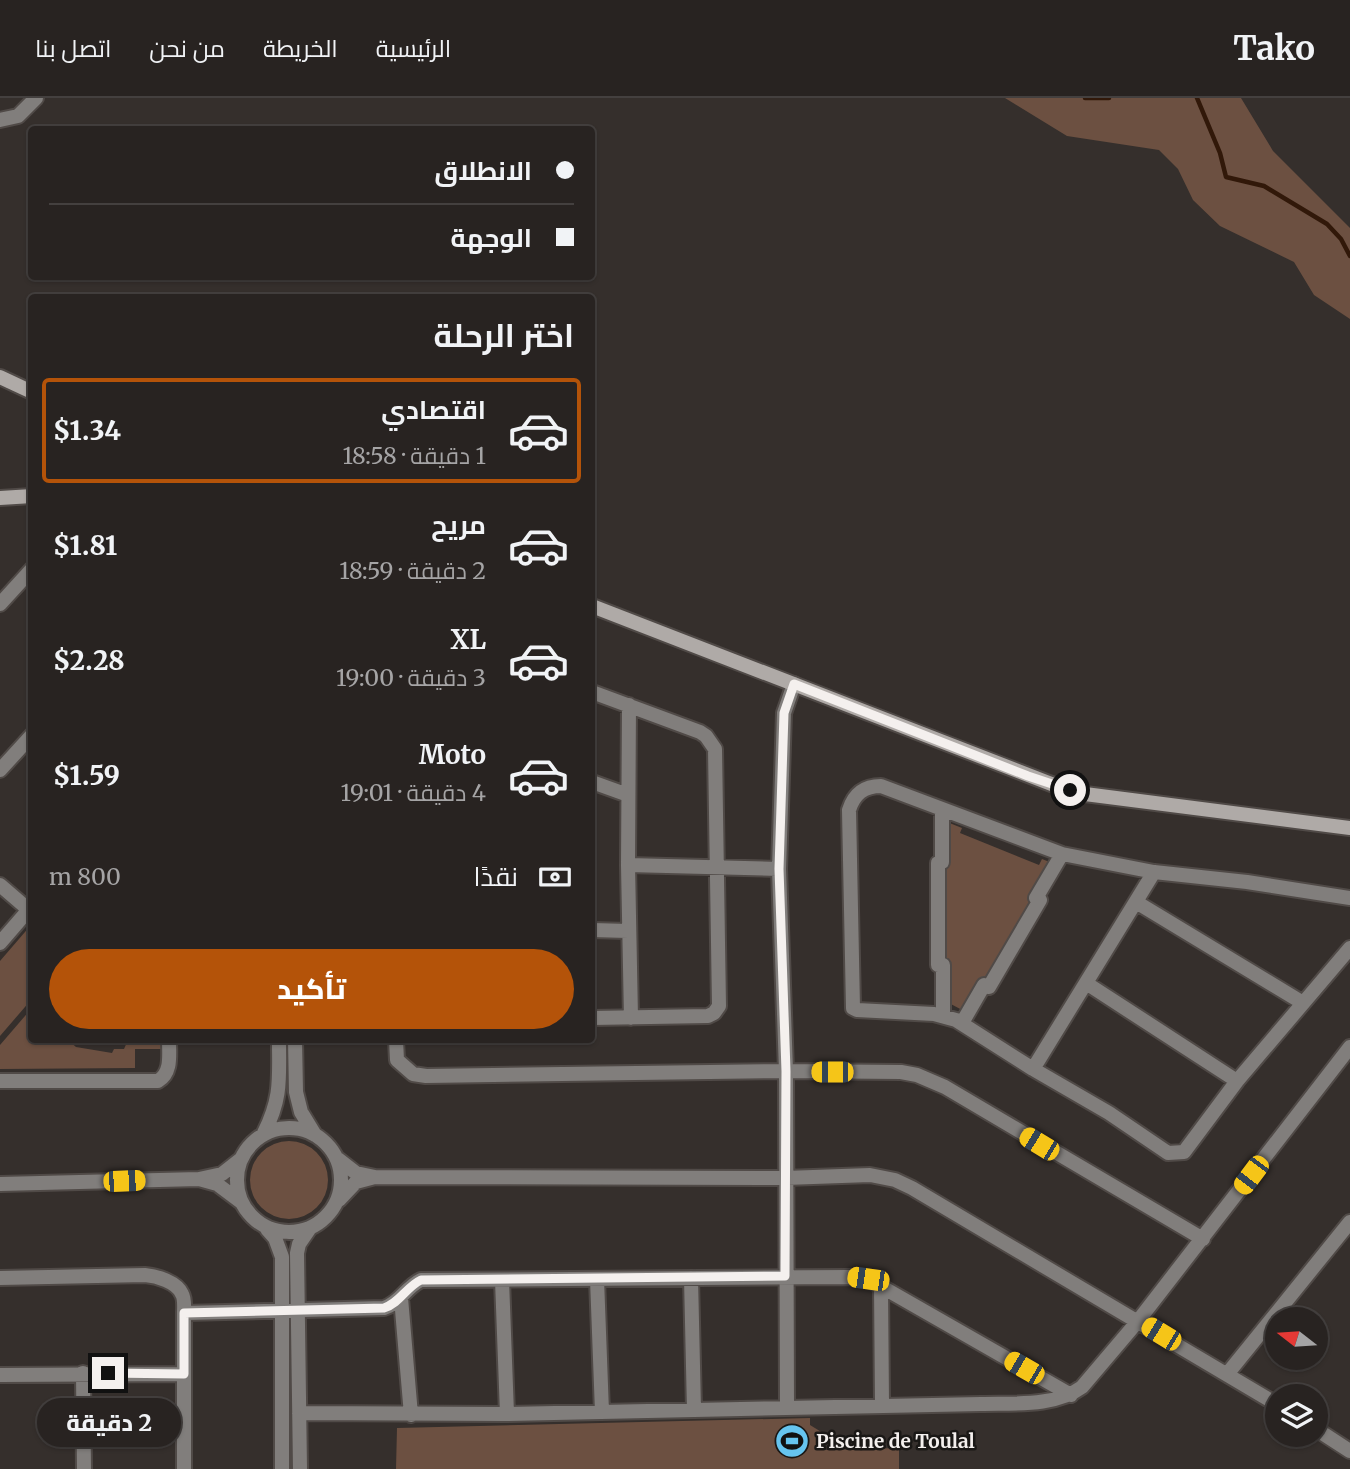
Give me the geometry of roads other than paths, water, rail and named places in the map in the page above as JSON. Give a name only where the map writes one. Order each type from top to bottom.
[{"type":"street","points":[[0,120],[18,116],[36,98]]},
{"type":"street","points":[[4,381],[28,390]]},
{"type":"street","points":[[0,498],[28,496]]},
{"type":"street","points":[[0,604],[28,573]]},
{"type":"street","points":[[595,607],[1028,776],[1085,794],[1350,828]]},
{"type":"street","points":[[787,1407],[786,1071],[779,869],[784,713],[794,684]]},
{"type":"street","points":[[595,693],[700,732],[715,750],[719,1006],[708,1016],[595,1018]]},
{"type":"street","points":[[629,705],[628,931],[631,1017]]},
{"type":"street","points":[[0,770],[28,739]]},
{"type":"street","points":[[595,783],[628,795]]},
{"type":"street","points":[[1350,898],[1154,872],[1062,854],[890,788],[876,786],[858,794],[851,805],[849,815],[853,1008],[943,1016],[962,1023],[1033,1069],[1109,1112],[1168,1153],[1184,1152],[1237,1081],[1350,948]]},
{"type":"street","points":[[942,809],[942,862],[938,863],[938,965],[943,965],[943,1016]]},
{"type":"street","points":[[962,1023],[984,985],[989,988],[1040,900],[1036,898],[1062,854]]},
{"type":"street","points":[[628,865],[779,869]]},
{"type":"street","points":[[1033,1069],[1154,872]]},
{"type":"street","points":[[0,885],[28,906]]},
{"type":"street","points":[[1136,902],[1303,1003]]},
{"type":"street","points":[[0,943],[28,910]]},
{"type":"street","points":[[595,930],[628,931]]},
{"type":"street","points":[[1086,983],[1237,1081]]},
{"type":"street","points":[[0,1081],[158,1081],[165,1077],[168,1068],[169,1043]]},
{"type":"street","points":[[264,1133],[279,1095],[279,1043]]},
{"type":"street","points":[[295,1043],[296,1091],[301,1112],[316,1135],[347,1168],[356,1173],[375,1177],[785,1178],[870,1175],[895,1180],[1265,1397]]},
{"type":"street","points":[[396,1043],[397,1060],[413,1074],[426,1076],[786,1071],[901,1072],[917,1075],[944,1087],[1203,1239]]},
{"type":"street","points":[[299,1413],[411,1415],[694,1410],[1031,1402],[1071,1395],[1082,1387],[1139,1321],[1350,1047]]},
{"type":"street","points":[[282,1469],[282,1257],[275,1238],[252,1217],[242,1203],[237,1189],[237,1174],[241,1159],[250,1144],[264,1133],[290,1127],[316,1135]]},
{"type":"street","points":[[335,1154],[341,1179],[336,1204]]},
{"type":"street","points":[[0,1184],[199,1179],[222,1174],[241,1159]]},
{"type":"street","points":[[266,1227],[288,1233],[310,1228],[320,1222],[350,1186],[375,1177]]},
{"type":"street","points":[[199,1179],[217,1184],[242,1203]]},
{"type":"street","points":[[1228,1373],[1350,1222]]},
{"type":"street","points":[[300,1469],[297,1253],[299,1244],[310,1228]]},
{"type":"street","points":[[0,1278],[154,1276],[183,1294],[184,1469]]},
{"type":"street","points":[[184,1313],[384,1308],[401,1298],[413,1284],[421,1280],[849,1277],[868,1279],[1071,1395]]},
{"type":"street","points":[[691,1278],[694,1410]]},
{"type":"street","points":[[597,1279],[602,1412]]},
{"type":"street","points":[[502,1280],[507,1414]]},
{"type":"street","points":[[881,1286],[882,1404]]},
{"type":"street","points":[[401,1298],[411,1415]]},
{"type":"street","points":[[83,1373],[84,1469]]},
{"type":"street","points":[[0,1375],[184,1374]]},
{"type":"street","points":[[1328,1437],[1350,1451]]},
{"type":"waterway","points":[[1085,98],[1109,98]]},
{"type":"waterway","points":[[1197,98],[1220,153],[1226,177],[1264,186],[1327,224],[1341,239],[1350,256]]},
{"type":"place","name":"Piscine de Toulal","points":[[792,1441]]}]
